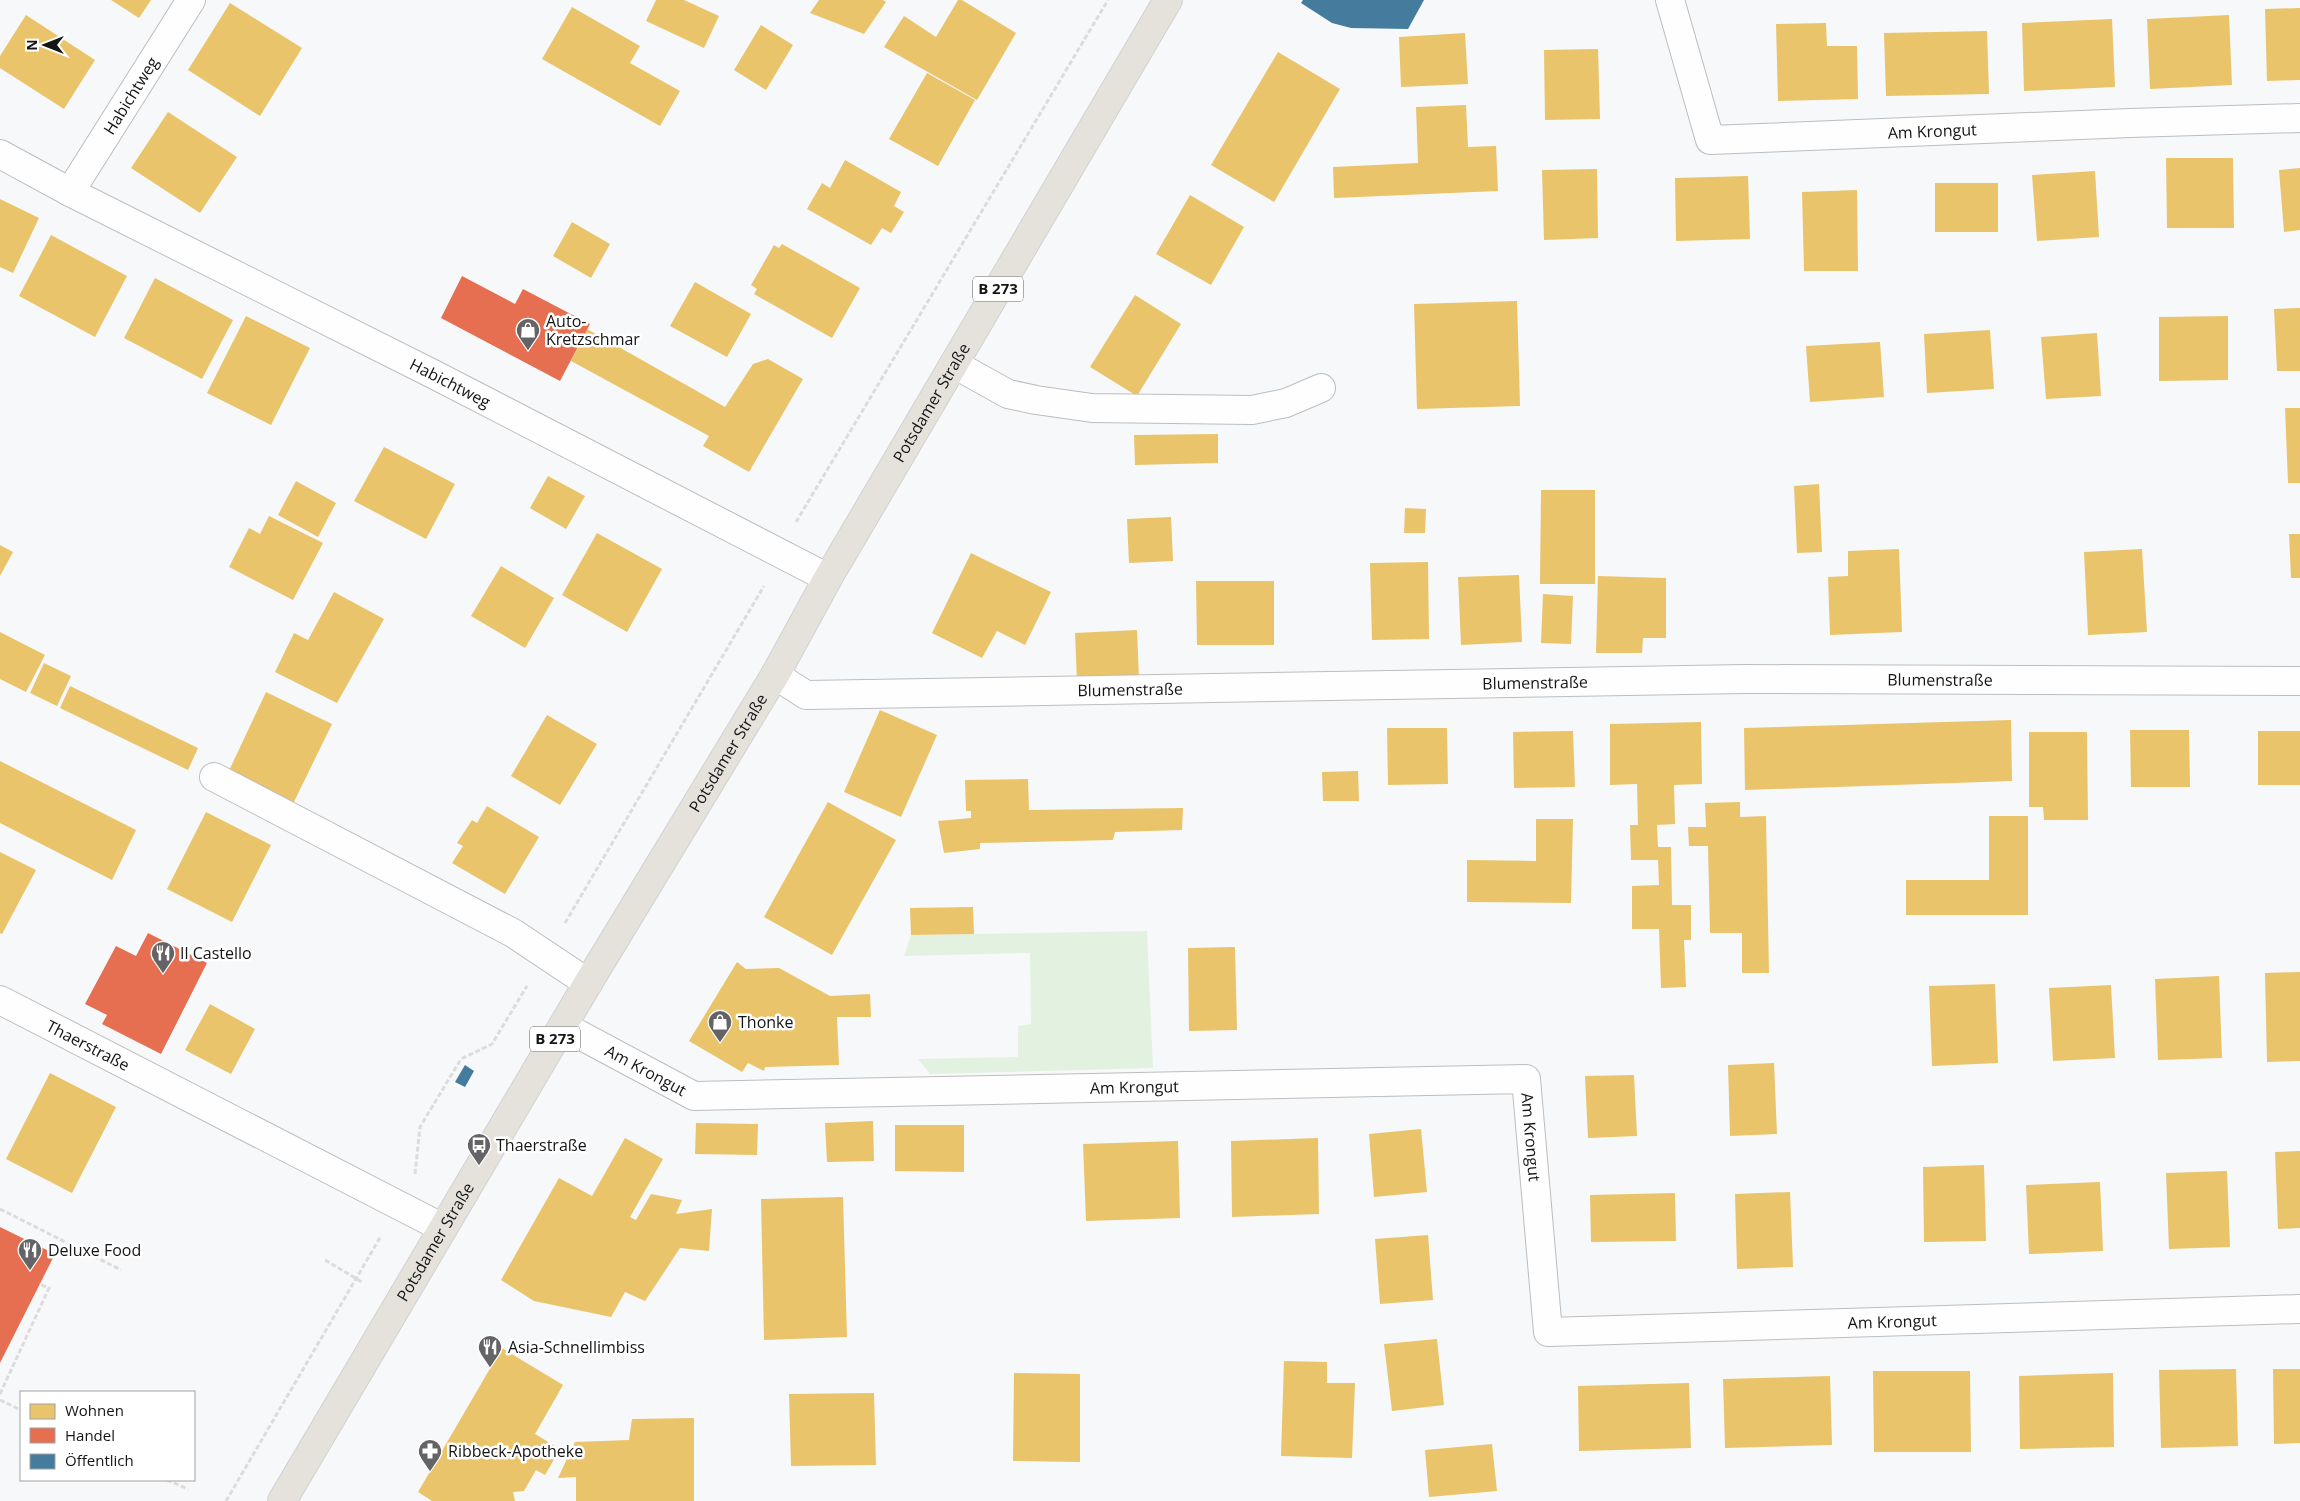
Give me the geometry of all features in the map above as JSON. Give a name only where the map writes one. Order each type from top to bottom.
[{"type":"main road","name":"Potsdamer Straße","points":[[282,1501],[588,983],[775,675],[828,578],[1168,0]]},
{"type":"street","name":"Habichtweg","points":[[70,192],[191,0]]},
{"type":"street","name":"Am Krongut","points":[[1670,0],[1710,140],[2300,118]]},
{"type":"street","name":"Habichtweg","points":[[0,154],[70,192],[435,375],[828,578]]},
{"type":"street","points":[[954,364],[1008,394],[1092,408],[1252,410],[1286,403],[1320,388]]},
{"type":"street","name":"Blumenstraße","points":[[775,675],[806,694],[1745,679],[2300,681]]},
{"type":"street","points":[[214,777],[513,933],[588,983]]},
{"type":"street","name":"Thaerstraße","points":[[0,1000],[442,1228]]},
{"type":"street","name":"Am Krongut","points":[[563,1026],[694,1096],[1526,1079],[1548,1332],[2300,1308]]},
{"type":"path","points":[[414,1179],[420,1127],[461,1058],[492,1044],[779,561],[778,552],[1108,0]]},
{"type":"path","points":[[0,1209],[122,1270]]},
{"type":"path","points":[[226,1501],[382,1234]]},
{"type":"path","points":[[325,1260],[362,1282]]},
{"type":"path","points":[[0,1394],[49,1288],[39,1284]]},
{"type":"path","points":[[0,1400],[20,1410]]},
{"type":"path","points":[[169,1481],[188,1489]]},
{"type":"green space","points":[[1147,931],[1153,1068],[930,1074],[918,1059],[1018,1057],[1018,1026],[1031,1024],[1030,953],[904,956],[911,935]]},
{"type":"building: Wohnen","points":[[111,0],[151,0],[139,18]]},
{"type":"building: Wohnen","points":[[656,0],[684,0],[719,16],[704,48],[646,21]]},
{"type":"building: Wohnen","points":[[819,0],[883,0],[886,2],[864,34],[810,13]]},
{"type":"building: Wohnen","points":[[958,0],[962,0],[1016,33],[977,100],[884,47],[904,16],[936,37]]},
{"type":"building: Wohnen","points":[[230,3],[302,48],[260,116],[188,70]]},
{"type":"building: Wohnen","points":[[572,7],[640,46],[630,63],[680,91],[660,126],[542,59]]},
{"type":"building: Wohnen","points":[[2300,8],[2300,80],[2267,81],[2265,9]]},
{"type":"building: Wohnen","points":[[26,15],[95,60],[64,109],[0,68],[0,56]]},
{"type":"building: Wohnen","points":[[2229,15],[2232,85],[2150,89],[2147,19]]},
{"type":"building: Wohnen","points":[[2112,19],[2115,87],[2024,91],[2022,23]]},
{"type":"building: Wohnen","points":[[1826,23],[1827,46],[1857,46],[1858,99],[1778,101],[1776,24]]},
{"type":"building: Wohnen","points":[[761,25],[793,45],[766,90],[734,70]]},
{"type":"building: Wohnen","points":[[1987,31],[1989,94],[1886,96],[1884,33]]},
{"type":"building: Wohnen","points":[[1465,33],[1468,84],[1401,87],[1399,37]]},
{"type":"building: Wohnen","points":[[1598,49],[1600,119],[1545,120],[1544,50]]},
{"type":"building: Wohnen","points":[[1278,52],[1340,89],[1274,202],[1211,165]]},
{"type":"building: Wohnen","points":[[927,73],[975,100],[938,166],[889,139]]},
{"type":"building: Wohnen","points":[[1466,105],[1468,147],[1496,146],[1498,191],[1334,198],[1333,167],[1418,163],[1416,107]]},
{"type":"building: Wohnen","points":[[168,112],[237,157],[200,213],[131,168]]},
{"type":"building: Wohnen","points":[[2166,158],[2233,158],[2234,228],[2167,228]]},
{"type":"building: Wohnen","points":[[845,160],[901,192],[894,206],[904,212],[891,233],[882,228],[871,245],[807,209],[822,183],[830,188]]},
{"type":"building: Wohnen","points":[[2300,168],[2300,230],[2284,232],[2279,170]]},
{"type":"building: Wohnen","points":[[1597,169],[1598,238],[1544,240],[1542,170]]},
{"type":"building: Wohnen","points":[[2095,171],[2099,237],[2037,241],[2032,175]]},
{"type":"building: Wohnen","points":[[1748,176],[1750,239],[1676,241],[1675,178]]},
{"type":"building: Wohnen","points":[[1935,183],[1998,183],[1998,232],[1935,232]]},
{"type":"building: Wohnen","points":[[1857,190],[1858,271],[1804,271],[1802,192]]},
{"type":"building: Wohnen","points":[[1190,195],[1244,227],[1211,285],[1156,254]]},
{"type":"building: Wohnen","points":[[0,199],[39,218],[13,273],[0,267]]},
{"type":"building: Wohnen","points":[[572,222],[610,244],[591,278],[553,256]]},
{"type":"building: Wohnen","points":[[51,235],[127,276],[95,337],[19,296]]},
{"type":"building: Wohnen","points":[[782,244],[860,288],[832,338],[754,294],[757,289],[751,285],[774,245],[779,248]]},
{"type":"building: Wohnen","points":[[155,278],[233,320],[202,379],[124,338]]},
{"type":"building: Wohnen","points":[[695,282],[751,314],[727,357],[670,326]]},
{"type":"building: Wohnen","points":[[1135,295],[1181,324],[1137,396],[1090,367]]},
{"type":"building: Wohnen","points":[[1517,301],[1520,406],[1417,409],[1414,304]]},
{"type":"building: Wohnen","points":[[2300,308],[2300,371],[2277,371],[2274,309]]},
{"type":"building: Wohnen","points":[[246,316],[310,348],[271,425],[207,393]]},
{"type":"building: Wohnen","points":[[2228,316],[2228,380],[2159,381],[2159,317]]},
{"type":"building: Wohnen","points":[[587,329],[725,407],[753,364],[768,359],[803,379],[749,472],[703,446],[709,436],[571,361]]},
{"type":"building: Wohnen","points":[[1990,330],[1994,389],[1927,393],[1924,334]]},
{"type":"building: Wohnen","points":[[2097,333],[2101,396],[2046,399],[2041,337]]},
{"type":"building: Wohnen","points":[[1880,342],[1884,397],[1810,402],[1806,346]]},
{"type":"building: Wohnen","points":[[2285,408],[2300,408],[2300,483],[2288,483]]},
{"type":"building: Wohnen","points":[[1218,434],[1218,463],[1135,465],[1134,435]]},
{"type":"building: Wohnen","points":[[384,447],[455,484],[426,539],[354,501]]},
{"type":"building: Wohnen","points":[[548,476],[585,496],[566,529],[530,508]]},
{"type":"building: Wohnen","points":[[296,481],[336,503],[318,537],[278,515]]},
{"type":"building: Wohnen","points":[[1819,484],[1822,552],[1797,553],[1794,486]]},
{"type":"building: Wohnen","points":[[1541,490],[1595,490],[1595,584],[1540,584]]},
{"type":"building: Wohnen","points":[[1405,508],[1426,509],[1425,533],[1404,533]]},
{"type":"building: Wohnen","points":[[269,516],[323,543],[293,600],[229,567],[249,528],[260,534]]},
{"type":"building: Wohnen","points":[[1171,517],[1173,561],[1129,563],[1127,519]]},
{"type":"building: Wohnen","points":[[597,533],[662,569],[627,632],[562,595]]},
{"type":"building: Wohnen","points":[[2289,534],[2300,534],[2300,578],[2291,578]]},
{"type":"building: Wohnen","points":[[0,545],[13,552],[0,576]]},
{"type":"building: Wohnen","points":[[1899,549],[1902,632],[1830,635],[1828,577],[1848,576],[1848,551]]},
{"type":"building: Wohnen","points":[[2142,549],[2147,632],[2088,635],[2084,552]]},
{"type":"building: Wohnen","points":[[971,553],[1051,592],[1025,645],[997,631],[982,658],[932,633]]},
{"type":"building: Wohnen","points":[[1428,562],[1429,639],[1372,640],[1370,563]]},
{"type":"building: Wohnen","points":[[501,566],[554,598],[525,648],[471,616]]},
{"type":"building: Wohnen","points":[[1519,575],[1522,642],[1461,645],[1458,577]]},
{"type":"building: Wohnen","points":[[1598,576],[1666,578],[1666,638],[1643,638],[1642,653],[1596,653]]},
{"type":"building: Wohnen","points":[[1196,581],[1274,581],[1274,645],[1197,645]]},
{"type":"building: Wohnen","points":[[334,592],[384,619],[337,703],[275,672],[294,633],[308,640]]},
{"type":"building: Wohnen","points":[[1543,594],[1573,596],[1571,644],[1541,643]]},
{"type":"building: Wohnen","points":[[1137,630],[1139,678],[1077,682],[1075,633]]},
{"type":"building: Wohnen","points":[[0,632],[45,655],[26,692],[0,679]]},
{"type":"building: Wohnen","points":[[44,663],[71,676],[57,706],[30,693]]},
{"type":"building: Wohnen","points":[[70,686],[198,748],[188,770],[60,708]]},
{"type":"building: Wohnen","points":[[266,692],[332,724],[291,808],[226,777]]},
{"type":"building: Wohnen","points":[[880,710],[937,735],[901,817],[844,792]]},
{"type":"building: Wohnen","points":[[547,715],[597,744],[560,805],[511,776]]},
{"type":"building: Wohnen","points":[[2011,720],[2012,781],[1745,790],[1744,728]]},
{"type":"building: Wohnen","points":[[1701,722],[1702,784],[1674,785],[1675,824],[1657,825],[1658,847],[1671,847],[1672,905],[1691,905],[1691,940],[1684,940],[1686,987],[1661,988],[1659,929],[1632,929],[1632,886],[1659,885],[1658,860],[1631,860],[1630,825],[1638,825],[1637,784],[1610,785],[1610,724]]},
{"type":"building: Wohnen","points":[[1387,728],[1447,728],[1448,784],[1388,785]]},
{"type":"building: Wohnen","points":[[2130,730],[2189,730],[2190,787],[2131,787]]},
{"type":"building: Wohnen","points":[[1573,731],[1575,787],[1514,788],[1513,732]]},
{"type":"building: Wohnen","points":[[2258,731],[2300,731],[2300,785],[2258,785]]},
{"type":"building: Wohnen","points":[[2029,732],[2087,732],[2088,820],[2044,820],[2043,807],[2029,807]]},
{"type":"building: Wohnen","points":[[0,761],[136,830],[112,880],[0,823]]},
{"type":"building: Wohnen","points":[[1358,771],[1359,801],[1323,801],[1322,772]]},
{"type":"building: Wohnen","points":[[1028,779],[1029,810],[1183,808],[1182,830],[1115,832],[1113,840],[980,843],[980,849],[944,853],[938,821],[971,818],[971,811],[966,811],[965,780]]},
{"type":"building: Wohnen","points":[[828,802],[896,840],[832,955],[764,917]]},
{"type":"building: Wohnen","points":[[1740,802],[1740,817],[1766,816],[1769,973],[1742,973],[1742,933],[1710,933],[1708,846],[1689,846],[1688,827],[1706,827],[1705,803]]},
{"type":"building: Wohnen","points":[[487,806],[539,837],[505,894],[452,863],[463,846],[457,843],[472,820],[477,823]]},
{"type":"building: Wohnen","points":[[206,812],[271,845],[232,922],[167,889]]},
{"type":"building: Wohnen","points":[[1989,816],[2028,816],[2028,915],[1906,915],[1906,880],[1989,880]]},
{"type":"building: Wohnen","points":[[1536,819],[1573,819],[1571,903],[1467,902],[1467,860],[1536,861]]},
{"type":"building: Wohnen","points":[[0,852],[36,870],[2,934],[0,933]]},
{"type":"building: Wohnen","points":[[973,907],[974,934],[911,935],[910,908]]},
{"type":"building: Wohnen","points":[[1235,947],[1237,1030],[1189,1031],[1188,948]]},
{"type":"building: Wohnen","points":[[737,962],[746,969],[779,968],[830,996],[870,994],[871,1017],[837,1017],[839,1065],[765,1067],[764,1071],[748,1063],[742,1072],[689,1041]]},
{"type":"building: Wohnen","points":[[2300,972],[2300,1061],[2267,1062],[2265,973]]},
{"type":"building: Wohnen","points":[[2219,976],[2222,1058],[2158,1060],[2155,979]]},
{"type":"building: Wohnen","points":[[1995,984],[1998,1063],[1932,1066],[1929,986]]},
{"type":"building: Wohnen","points":[[2111,985],[2115,1058],[2053,1061],[2049,988]]},
{"type":"building: Wohnen","points":[[210,1004],[255,1029],[231,1074],[185,1050]]},
{"type":"building: Wohnen","points":[[1774,1063],[1777,1134],[1730,1136],[1728,1065]]},
{"type":"building: Wohnen","points":[[50,1073],[116,1107],[72,1193],[6,1159]]},
{"type":"building: Wohnen","points":[[1634,1075],[1637,1136],[1588,1138],[1585,1076]]},
{"type":"building: Wohnen","points":[[873,1121],[874,1161],[827,1162],[825,1123]]},
{"type":"building: Wohnen","points":[[696,1123],[758,1124],[757,1155],[695,1154]]},
{"type":"building: Wohnen","points":[[895,1125],[964,1125],[964,1172],[895,1171]]},
{"type":"building: Wohnen","points":[[1421,1129],[1427,1192],[1374,1197],[1369,1134]]},
{"type":"building: Wohnen","points":[[625,1138],[663,1159],[630,1217],[636,1220],[651,1194],[682,1200],[676,1214],[712,1209],[709,1251],[680,1248],[645,1301],[625,1292],[611,1317],[534,1301],[501,1280],[559,1178],[592,1196]]},
{"type":"building: Wohnen","points":[[1318,1138],[1319,1214],[1232,1217],[1231,1141]]},
{"type":"building: Wohnen","points":[[1178,1141],[1180,1218],[1086,1221],[1083,1144]]},
{"type":"building: Wohnen","points":[[2300,1151],[2300,1228],[2278,1229],[2275,1152]]},
{"type":"building: Wohnen","points":[[1984,1165],[1986,1241],[1924,1242],[1923,1167]]},
{"type":"building: Wohnen","points":[[2227,1171],[2230,1247],[2169,1249],[2166,1173]]},
{"type":"building: Wohnen","points":[[2100,1182],[2103,1251],[2029,1254],[2026,1185]]},
{"type":"building: Wohnen","points":[[1790,1192],[1793,1267],[1737,1269],[1735,1194]]},
{"type":"building: Wohnen","points":[[1675,1193],[1676,1241],[1591,1242],[1590,1195]]},
{"type":"building: Wohnen","points":[[843,1197],[847,1337],[764,1340],[761,1199]]},
{"type":"building: Wohnen","points":[[1428,1235],[1433,1300],[1380,1304],[1375,1239]]},
{"type":"building: Wohnen","points":[[1437,1339],[1444,1405],[1392,1411],[1384,1344]]},
{"type":"building: Wohnen","points":[[502,1348],[563,1385],[535,1434],[560,1449],[545,1475],[536,1470],[524,1491],[513,1492],[515,1501],[432,1501],[418,1492]]},
{"type":"building: Wohnen","points":[[1284,1361],[1327,1362],[1327,1383],[1355,1383],[1352,1458],[1281,1456]]},
{"type":"building: Wohnen","points":[[2236,1369],[2238,1446],[2161,1448],[2159,1370]]},
{"type":"building: Wohnen","points":[[2273,1369],[2300,1369],[2300,1443],[2274,1444]]},
{"type":"building: Wohnen","points":[[1873,1371],[1970,1371],[1971,1452],[1874,1452]]},
{"type":"building: Wohnen","points":[[1014,1373],[1080,1374],[1080,1462],[1013,1461]]},
{"type":"building: Wohnen","points":[[2113,1373],[2114,1447],[2020,1449],[2019,1376]]},
{"type":"building: Wohnen","points":[[1830,1376],[1832,1445],[1725,1448],[1723,1379]]},
{"type":"building: Wohnen","points":[[1689,1383],[1691,1448],[1579,1451],[1578,1386]]},
{"type":"building: Wohnen","points":[[874,1393],[876,1465],[791,1466],[789,1394]]},
{"type":"building: Wohnen","points":[[694,1418],[694,1501],[576,1501],[576,1477],[558,1478],[575,1442],[629,1440],[632,1419]]},
{"type":"building: Wohnen","points":[[1492,1444],[1497,1491],[1429,1497],[1425,1450]]},
{"type":"building: Handel","points":[[462,276],[515,304],[523,289],[590,324],[560,381],[441,318]]},
{"type":"building: Handel","points":[[148,933],[207,963],[161,1054],[102,1024],[107,1015],[85,1004],[116,946],[136,956]]},
{"type":"building: Handel","points":[[0,1227],[55,1254],[0,1363]]},
{"type":"building: Öffentlich","points":[[1303,0],[1424,0],[1408,29],[1351,28],[1332,23],[1301,3]]},
{"type":"building: Öffentlich","points":[[465,1065],[474,1071],[465,1087],[455,1082]]},
{"type":"place","name":"Auto- Kretzschmar","points":[[528,351]]},
{"type":"place","name":"Il Castello","points":[[163,974]]},
{"type":"place","name":"Thonke","points":[[720,1043]]},
{"type":"place","name":"Thaerstraße","points":[[479,1166]]},
{"type":"place","name":"Deluxe Food","points":[[30,1271]]},
{"type":"place","name":"Asia-Schnellimbiss","points":[[490,1368]]},
{"type":"place","name":"Ribbeck-Apotheke","points":[[430,1472]]}]
